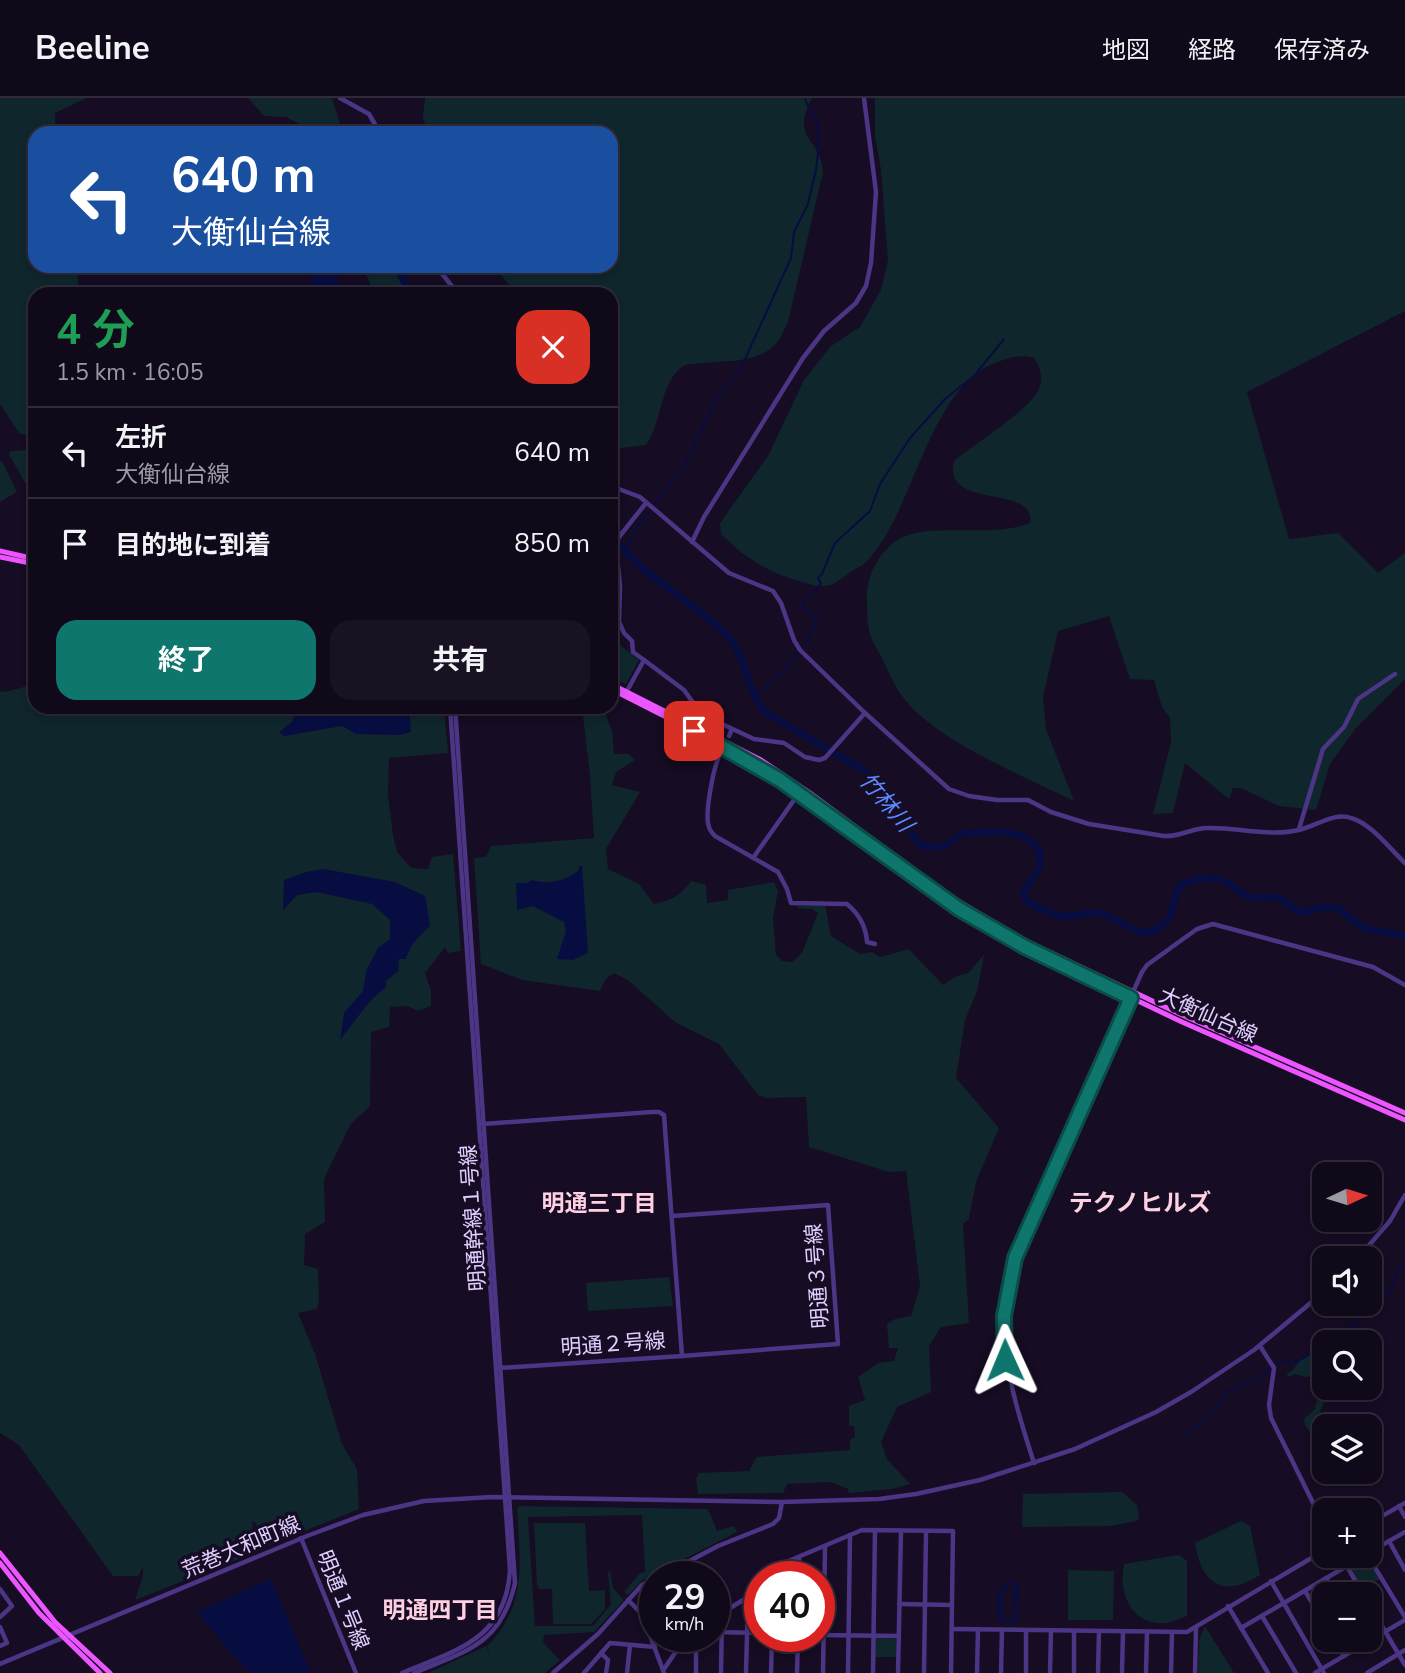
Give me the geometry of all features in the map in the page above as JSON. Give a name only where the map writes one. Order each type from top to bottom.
[{"type":"main road","points":[[0,551],[28,557]]},
{"type":"main road","points":[[0,557],[28,563]]},
{"type":"main road","name":"大衡仙台線","points":[[618,689],[771,767],[946,894],[999,927],[1132,995],[1405,1113]]},
{"type":"main road","name":"大衡仙台線","points":[[618,691],[733,751],[799,793],[959,909],[1025,947],[1405,1119]]},
{"type":"main road","points":[[0,1553],[67,1638],[110,1673]]},
{"type":"main road","points":[[0,1563],[31,1604],[100,1673]]},
{"type":"street","points":[[340,98],[369,114],[376,126]]},
{"type":"street","points":[[692,542],[803,358],[824,331],[856,303],[866,286],[871,263],[876,192],[864,98]]},
{"type":"street","points":[[442,273],[452,287]]},
{"type":"street","points":[[618,489],[639,497],[729,573],[775,593],[783,606],[800,650],[949,789],[969,796],[997,800],[1028,800],[1051,812],[1088,824],[1176,837],[1204,827],[1280,832],[1299,830],[1347,816],[1359,821],[1405,863]]},
{"type":"street","points":[[618,541],[646,503]]},
{"type":"street","points":[[618,568],[620,624],[632,641],[634,652],[684,691],[699,711],[754,739],[784,743],[812,760],[825,758],[830,754],[865,713]]},
{"type":"street","points":[[626,691],[644,660]]},
{"type":"street","points":[[1299,830],[1323,749],[1344,727],[1358,699],[1395,674]]},
{"type":"street","name":"明通幹線１号線","points":[[453,714],[507,1498]]},
{"type":"street","points":[[729,736],[732,729]]},
{"type":"street","points":[[720,752],[715,766],[708,826],[715,836],[778,872],[791,903],[847,904],[861,919],[867,942],[875,944]]},
{"type":"street","points":[[754,858],[799,793]]},
{"type":"street","points":[[1034,1463],[1012,1394],[1005,1360],[1004,1316],[1009,1284],[1022,1239],[1147,965],[1197,929],[1213,924],[1373,967],[1405,985]]},
{"type":"street","name":"明通２号線","points":[[481,1124],[662,1113],[666,1119],[682,1356],[498,1368]]},
{"type":"street","points":[[1370,1246],[1381,1234],[1405,1195]]},
{"type":"street","name":"明通３号線","points":[[672,1216],[828,1205],[838,1344],[682,1356]]},
{"type":"street","name":"荒巻大和町線","points":[[0,1664],[302,1538],[363,1515],[397,1507],[449,1499],[507,1498],[782,1502],[880,1499],[970,1482],[1034,1463],[1108,1435],[1156,1412],[1260,1346],[1312,1302]]},
{"type":"street","points":[[1260,1346],[1274,1368],[1269,1405],[1271,1418],[1312,1501]]},
{"type":"street","points":[[402,1673],[477,1640],[499,1615],[509,1586],[507,1498]]},
{"type":"street","points":[[414,1673],[472,1648],[488,1637],[502,1618],[511,1600],[514,1583],[507,1498]]},
{"type":"street","points":[[689,1561],[718,1546],[773,1524],[779,1518],[782,1502]]},
{"type":"street","points":[[1382,1516],[1405,1503]]},
{"type":"street","points":[[1399,1506],[1405,1517]]},
{"type":"street","points":[[789,1561],[862,1530],[953,1531],[951,1673]]},
{"type":"street","points":[[873,1673],[875,1531]]},
{"type":"street","points":[[898,1673],[901,1531]]},
{"type":"street","points":[[923,1673],[926,1531]]},
{"type":"street","points":[[1382,1546],[1405,1532]]},
{"type":"street","points":[[848,1673],[850,1535]]},
{"type":"street","name":"明通１号線","points":[[302,1538],[356,1673]]},
{"type":"street","points":[[1389,1541],[1405,1570]]},
{"type":"street","points":[[824,1561],[825,1547]]},
{"type":"street","points":[[952,1629],[1187,1632],[1312,1557]]},
{"type":"street","points":[[1241,1628],[1343,1568]]},
{"type":"street","points":[[1376,1568],[1405,1618],[1382,1633]]},
{"type":"street","points":[[1326,1578],[1328,1582]]},
{"type":"street","points":[[1271,1581],[1323,1671]]},
{"type":"street","points":[[553,1673],[598,1634],[639,1588]]},
{"type":"street","points":[[0,1589],[12,1606],[0,1617]]},
{"type":"street","points":[[1305,1591],[1312,1603]]},
{"type":"street","points":[[628,1600],[639,1611]]},
{"type":"street","points":[[899,1604],[952,1605]]},
{"type":"street","points":[[1228,1606],[1268,1673]]},
{"type":"street","points":[[1262,1616],[1296,1673]]},
{"type":"street","points":[[0,1627],[7,1643],[0,1646]]},
{"type":"street","points":[[1195,1673],[1196,1627]]},
{"type":"street","points":[[1382,1627],[1405,1665]]},
{"type":"street","points":[[977,1673],[978,1629]]},
{"type":"street","points":[[1001,1673],[1002,1630]]},
{"type":"street","points":[[1026,1630],[1026,1673]]},
{"type":"street","points":[[1050,1673],[1051,1630]]},
{"type":"street","points":[[1074,1631],[1074,1673]]},
{"type":"street","points":[[1098,1673],[1099,1631]]},
{"type":"street","points":[[1122,1673],[1123,1631]]},
{"type":"street","points":[[1146,1673],[1147,1632]]},
{"type":"street","points":[[1171,1673],[1172,1632]]},
{"type":"street","points":[[835,1636],[899,1636]]},
{"type":"street","points":[[584,1673],[610,1643],[639,1646]]},
{"type":"street","points":[[627,1673],[630,1645]]},
{"type":"street","points":[[1367,1673],[1405,1650]]},
{"type":"street","points":[[657,1652],[664,1671]]},
{"type":"street","points":[[664,1671],[676,1652]]},
{"type":"street","points":[[695,1652],[696,1673]]},
{"type":"street","points":[[721,1673],[722,1652]]},
{"type":"street","points":[[746,1673],[747,1652]]},
{"type":"street","points":[[771,1673],[772,1652]]},
{"type":"street","points":[[797,1673],[798,1652]]},
{"type":"street","points":[[822,1652],[823,1673]]},
{"type":"street","points":[[1342,1652],[1344,1656]]},
{"type":"street","points":[[1315,1673],[1323,1671],[1349,1652]]},
{"type":"street","points":[[601,1653],[608,1660],[606,1673]]},
{"type":"shaded area","points":[[0,98],[87,98],[55,113],[55,126],[28,126],[28,273],[78,273],[78,287],[28,287],[28,436],[20,434],[0,404]]},
{"type":"shaded area","points":[[248,98],[332,98],[341,126],[303,126],[286,117],[264,116]]},
{"type":"shaded area","points":[[425,98],[812,98],[806,112],[805,130],[821,160],[823,172],[788,322],[778,341],[754,357],[682,367],[669,383],[646,445],[618,448],[618,287],[511,287],[499,273],[618,273],[618,126],[426,126],[423,117]]},
{"type":"shaded area","points":[[875,98],[1405,98],[1405,311],[1247,392],[1289,539],[1338,533],[1378,573],[1405,553],[1405,679],[1356,728],[1330,764],[1316,810],[1279,806],[1241,788],[1233,788],[1229,799],[1185,763],[1173,813],[1153,814],[1171,742],[1170,718],[1162,707],[1154,680],[1130,679],[1109,616],[1058,631],[1043,697],[1046,729],[1074,801],[1006,769],[935,728],[899,692],[870,633],[867,594],[874,566],[892,544],[912,534],[944,530],[997,530],[1030,523],[1028,511],[1019,503],[974,492],[962,486],[954,476],[954,461],[1013,417],[1034,397],[1041,377],[1034,358],[1020,356],[997,362],[974,375],[955,396],[939,421],[885,536],[865,563],[835,583],[816,586],[763,567],[721,534],[720,523],[768,456],[804,380],[831,346],[860,327],[881,290],[888,260],[881,170],[875,136]]},
{"type":"shaded area","points":[[311,273],[337,273],[338,287],[312,287]]},
{"type":"shaded area","points":[[365,273],[400,273],[406,287],[372,287]]},
{"type":"shaded area","points":[[11,451],[28,451],[28,483],[25,483],[9,454]]},
{"type":"shaded area","points":[[2,461],[17,492],[0,502],[0,462]]},
{"type":"shaded area","points":[[618,644],[639,660],[626,684],[618,681]]},
{"type":"shaded area","points":[[28,686],[28,714],[445,714],[448,753],[389,758],[388,795],[397,852],[411,868],[428,869],[432,857],[453,854],[461,951],[448,953],[445,947],[425,973],[431,991],[431,1006],[418,1011],[408,1006],[390,1007],[389,1027],[371,1032],[370,1106],[350,1125],[324,1179],[325,1222],[305,1234],[304,1265],[318,1269],[319,1300],[317,1309],[298,1313],[315,1354],[342,1444],[357,1469],[359,1509],[257,1550],[256,1523],[252,1521],[256,1549],[239,1559],[135,1600],[143,1576],[143,1567],[138,1576],[113,1576],[19,1445],[0,1433],[0,691]]},
{"type":"shaded area","points":[[296,714],[410,714],[411,732],[399,735],[356,734],[342,726],[284,736],[279,732],[292,722]]},
{"type":"shaded area","points":[[583,714],[606,714],[612,731],[614,754],[629,754],[635,760],[616,772],[612,785],[640,792],[606,849],[608,869],[639,884],[654,904],[675,897],[691,881],[706,885],[707,903],[728,900],[728,890],[774,882],[778,891],[773,918],[776,955],[782,961],[792,962],[802,953],[818,913],[798,906],[825,905],[831,936],[860,954],[872,952],[880,957],[909,949],[943,985],[968,973],[984,955],[977,991],[965,1020],[956,1078],[999,1128],[976,1182],[969,1219],[963,1224],[969,1323],[941,1327],[929,1346],[931,1392],[897,1407],[881,1442],[887,1459],[910,1484],[892,1489],[849,1493],[848,1489],[830,1482],[787,1484],[783,1493],[698,1494],[696,1478],[699,1473],[749,1471],[757,1457],[850,1450],[850,1440],[855,1437],[854,1426],[849,1426],[849,1406],[865,1400],[858,1377],[878,1363],[894,1361],[898,1348],[889,1348],[887,1324],[895,1319],[911,1316],[920,1286],[906,1171],[889,1172],[809,1147],[806,1097],[767,1098],[758,1095],[719,1044],[675,1022],[629,981],[614,973],[606,979],[600,991],[522,980],[481,964],[474,858],[486,857],[491,846],[594,838]]},
{"type":"shaded area","points":[[579,866],[582,866],[588,953],[573,960],[557,959],[566,931],[564,922],[533,906],[517,910],[516,883],[532,880],[557,881],[574,874],[579,870]]},
{"type":"shaded area","points":[[323,869],[395,882],[425,896],[430,925],[414,943],[406,959],[399,959],[398,971],[386,981],[386,987],[370,1001],[340,1040],[344,1013],[363,991],[366,971],[378,948],[390,939],[390,920],[372,904],[317,892],[297,895],[283,910],[284,880]]},
{"type":"shaded area","points":[[669,1277],[673,1306],[588,1311],[586,1283]]},
{"type":"shaded area","points":[[1312,1352],[1312,1376],[1295,1374],[1288,1377],[1287,1374]]},
{"type":"shaded area","points":[[1318,1400],[1325,1400],[1321,1414],[1312,1414],[1312,1433],[1305,1426],[1304,1419],[1315,1409]]},
{"type":"shaded area","points":[[1122,1492],[1137,1505],[1139,1519],[1136,1521],[1111,1526],[1022,1527],[1023,1494]]},
{"type":"shaded area","points":[[519,1506],[708,1509],[717,1531],[734,1526],[737,1532],[680,1561],[644,1561],[642,1515],[528,1517],[535,1626],[593,1626],[611,1604],[610,1571],[613,1588],[624,1600],[594,1632],[544,1635],[543,1642],[560,1660],[545,1673],[428,1673],[486,1646],[492,1659],[487,1646],[509,1615],[519,1582]]},
{"type":"shaded area","points":[[1241,1521],[1250,1526],[1260,1575],[1235,1586],[1225,1586],[1216,1583],[1202,1569],[1195,1543]]},
{"type":"shaded area","points":[[534,1523],[585,1523],[589,1591],[605,1590],[605,1609],[591,1624],[553,1624],[552,1589],[540,1589],[537,1585]]},
{"type":"shaded area","points":[[1179,1555],[1187,1561],[1187,1616],[1166,1623],[1154,1623],[1144,1619],[1130,1606],[1125,1596],[1124,1564]]},
{"type":"shaded area","points":[[1351,1568],[1372,1568],[1380,1579],[1375,1582],[1358,1582]]},
{"type":"shaded area","points":[[1068,1570],[1114,1571],[1113,1620],[1068,1620]]},
{"type":"shaded area","points":[[639,1574],[639,1584],[628,1595],[624,1592]]},
{"type":"shaded area","points":[[271,1578],[311,1673],[251,1673],[197,1612]]},
{"type":"shaded area","points":[[1008,1582],[1017,1583],[1019,1594],[1016,1604],[1019,1618],[1014,1623],[1001,1622],[998,1619],[997,1594]],"holes":[[[1010,1584],[1014,1586],[1013,1608],[1016,1616],[1014,1619],[1004,1620],[1002,1594]]]},
{"type":"shaded area","points":[[1205,1626],[1234,1673],[1198,1673],[1199,1640]]},
{"type":"shaded area","points":[[875,1638],[896,1639],[896,1657],[875,1657]]},
{"type":"waterway","points":[[655,504],[686,463],[717,398],[741,368],[791,258],[794,232],[808,204],[818,154],[817,122],[805,98]]},
{"type":"waterway","name":"竹林川","points":[[400,273],[406,287]]},
{"type":"waterway","points":[[755,696],[783,671],[801,650],[814,628],[817,617],[806,611],[802,603],[821,584],[818,578],[835,543],[870,511],[880,484],[910,438],[945,399],[974,376],[1004,339]]},
{"type":"waterway","points":[[628,555],[632,537],[649,511]]},
{"type":"waterway","name":"竹林川","points":[[619,544],[646,571],[706,617],[733,642],[755,696],[765,712],[870,774],[889,795],[921,845],[945,846],[963,833],[1004,832],[1023,836],[1033,842],[1040,853],[1040,867],[1024,891],[1026,901],[1054,914],[1107,915],[1143,932],[1159,928],[1169,919],[1180,885],[1197,879],[1216,878],[1249,897],[1280,898],[1300,913],[1322,907],[1338,908],[1363,928],[1405,936]]},
{"type":"waterway","points":[[1347,1330],[1381,1302],[1394,1282],[1397,1271],[1405,1263]]},
{"type":"waterway","points":[[1275,1362],[1298,1361],[1312,1353]]},
{"type":"waterway","points":[[1183,1435],[1208,1417],[1225,1393],[1265,1374],[1270,1367]]},
{"type":"district","name":"明通三丁目","points":[[599,1203]]},
{"type":"district","name":"テクノヒルズ","points":[[1140,1203]]},
{"type":"district","name":"明通四丁目","points":[[440,1610]]},
{"type":"route","points":[[694,731],[780,780],[959,909],[1025,947],[1131,998],[1015,1258],[1004,1316],[1005,1360]]}]
